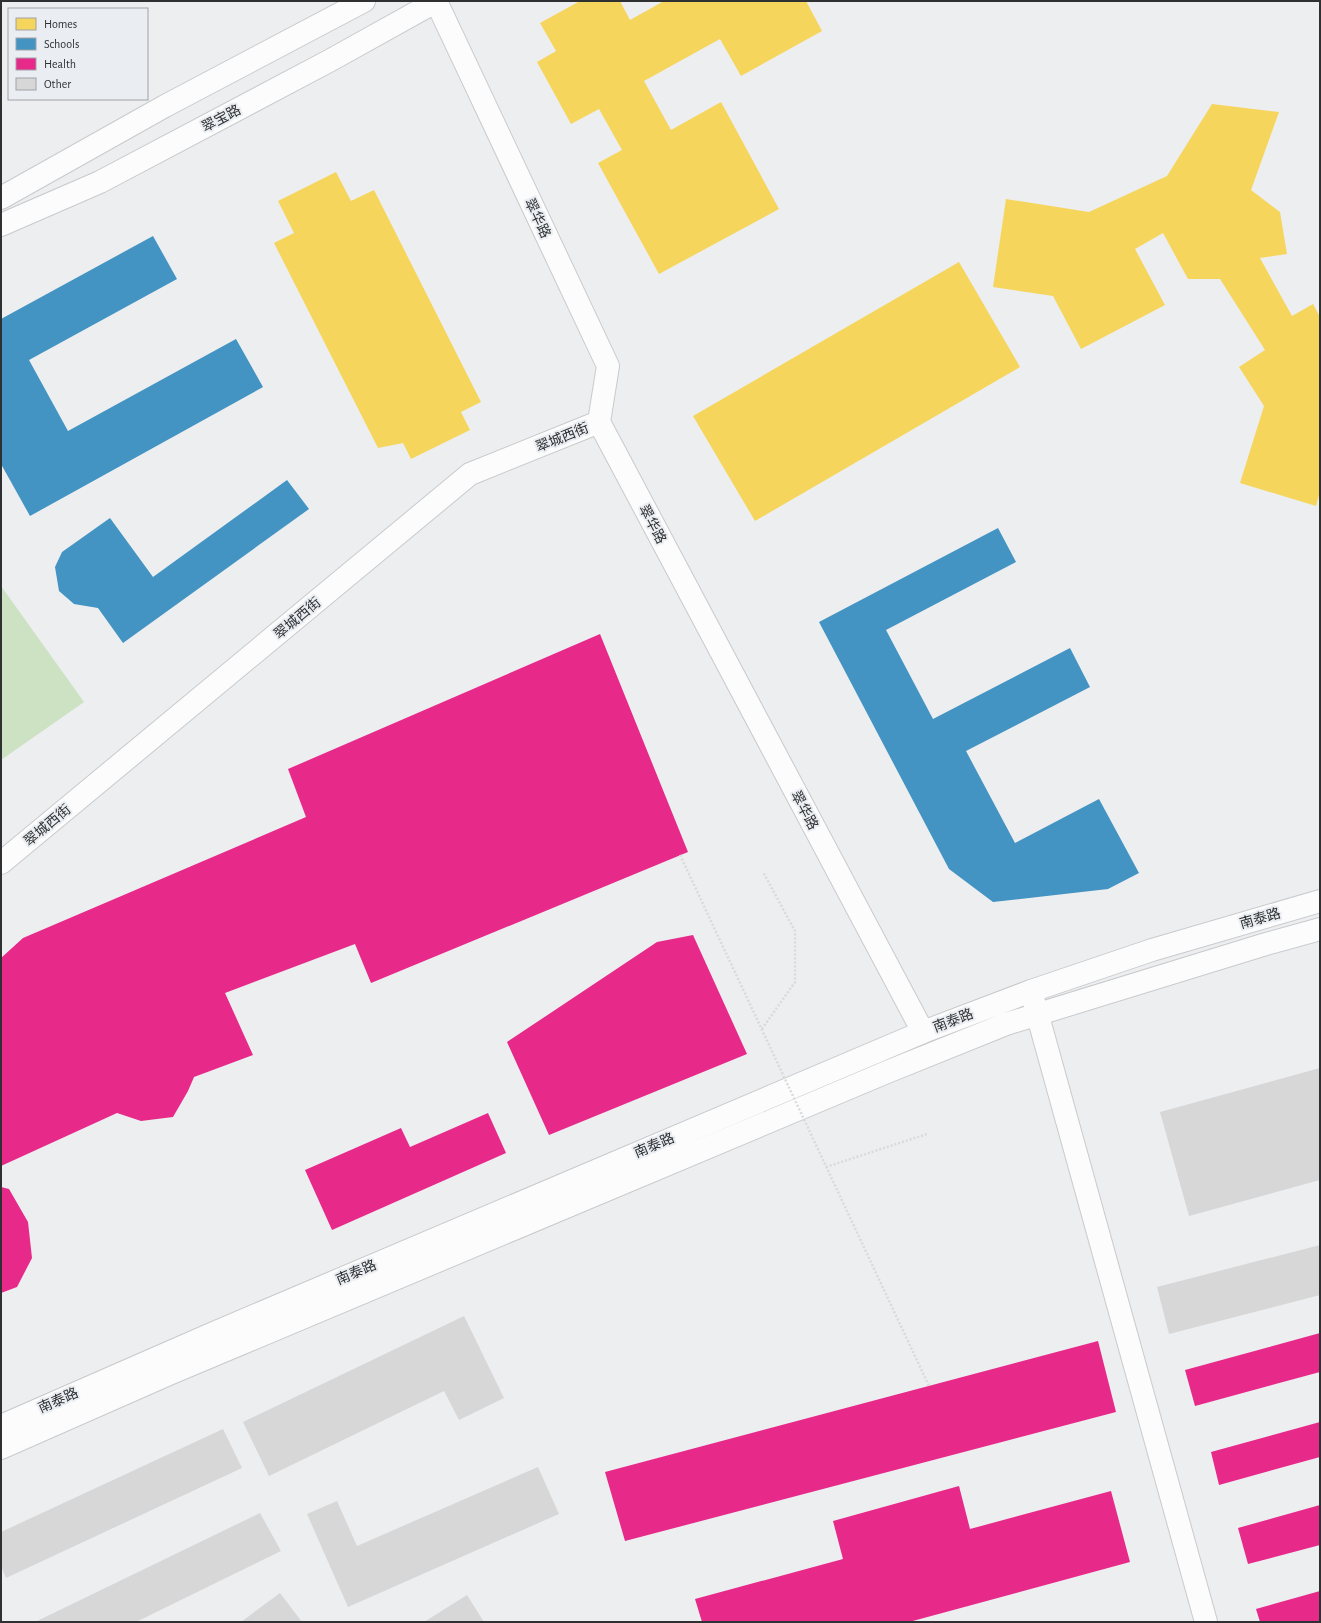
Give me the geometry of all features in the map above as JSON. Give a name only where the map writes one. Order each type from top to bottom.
[{"type":"main road","points":[[1,198],[165,106],[364,1]]},
{"type":"main road","name":"翠宝路","points":[[1,225],[100,182],[329,61],[436,1]]},
{"type":"main road","name":"翠华路","points":[[436,1],[608,366],[599,422],[923,1032]]},
{"type":"main road","name":"翠城西街","points":[[9,857],[470,474],[599,422]]},
{"type":"main road","name":"南泰路","points":[[1,1426],[209,1334],[923,1032],[1031,991],[1152,950],[1320,901]]},
{"type":"main road","name":"南泰路","points":[[1,1448],[169,1374],[880,1075],[1006,1024],[1266,944],[1320,929]]},
{"type":"main road","points":[[1031,991],[1206,1622]]},
{"type":"path","points":[[680,855],[930,1386]]},
{"type":"path","points":[[762,1029],[795,982],[795,931],[763,872]]},
{"type":"path","points":[[826,1166],[927,1134]]},
{"type":"green space","points":[[1,586],[84,702],[1,760]]},
{"type":"building: Homes","points":[[580,1],[620,1],[630,20],[664,1],[806,1],[822,31],[741,76],[720,39],[644,81],[671,130],[721,102],[779,209],[659,274],[598,163],[622,150],[599,109],[571,124],[537,62],[556,51],[540,23]]},
{"type":"building: Homes","points":[[1212,104],[1279,112],[1251,190],[1280,212],[1287,254],[1260,258],[1292,316],[1313,304],[1320,317],[1320,492],[1316,506],[1240,483],[1264,406],[1239,367],[1265,350],[1220,279],[1188,279],[1163,233],[1135,249],[1165,305],[1081,349],[1053,296],[993,287],[1006,199],[1089,212],[1167,176]]},
{"type":"building: Homes","points":[[336,172],[351,201],[374,190],[481,402],[461,412],[470,430],[411,459],[403,443],[378,448],[274,243],[294,233],[278,201]]},
{"type":"building: Homes","points":[[959,262],[1020,367],[755,521],[693,416]]},
{"type":"building: Schools","points":[[153,236],[177,279],[29,360],[68,431],[236,339],[263,387],[30,516],[1,464],[1,319]]},
{"type":"building: Schools","points":[[287,480],[309,509],[123,643],[98,608],[74,604],[59,591],[55,567],[62,552],[110,518],[153,577]]},
{"type":"building: Schools","points":[[998,528],[1016,562],[886,630],[933,719],[1070,648],[1090,687],[966,751],[1015,843],[1099,799],[1139,873],[1108,889],[993,902],[949,869],[819,622]]},
{"type":"building: Health","points":[[600,634],[688,852],[371,983],[355,944],[225,993],[253,1055],[194,1077],[173,1117],[141,1121],[117,1113],[1,1166],[1,958],[23,938],[306,817],[288,769]]},
{"type":"building: Health","points":[[693,935],[747,1054],[549,1135],[507,1042],[657,942]]},
{"type":"building: Health","points":[[488,1113],[506,1153],[332,1230],[305,1170],[401,1128],[410,1147]]},
{"type":"building: Health","points":[[1,1187],[9,1189],[28,1222],[32,1258],[17,1287],[1,1293]]},
{"type":"building: Health","points":[[1320,1333],[1320,1372],[1195,1406],[1185,1370]]},
{"type":"building: Health","points":[[1098,1341],[1116,1412],[625,1541],[605,1472]]},
{"type":"building: Health","points":[[1320,1422],[1320,1457],[1219,1485],[1211,1452]]},
{"type":"building: Health","points":[[959,1486],[970,1529],[1111,1491],[1130,1562],[909,1622],[702,1622],[695,1599],[843,1559],[833,1521]]},
{"type":"building: Health","points":[[1320,1505],[1320,1545],[1248,1564],[1238,1528]]},
{"type":"building: Health","points":[[1320,1591],[1320,1622],[1260,1622],[1256,1609]]},
{"type":"building: Other","points":[[1320,1068],[1320,1180],[1189,1216],[1160,1112]]},
{"type":"building: Other","points":[[1320,1245],[1320,1295],[1169,1334],[1157,1287]]},
{"type":"building: Other","points":[[464,1316],[504,1398],[459,1420],[444,1391],[269,1476],[243,1422]]},
{"type":"building: Other","points":[[223,1429],[242,1468],[6,1578],[1,1566],[1,1532]]},
{"type":"building: Other","points":[[538,1467],[559,1514],[348,1607],[307,1514],[337,1501],[357,1546]]},
{"type":"building: Other","points":[[260,1513],[281,1551],[136,1622],[35,1622]]},
{"type":"building: Other","points":[[280,1593],[302,1622],[241,1622]]},
{"type":"building: Other","points":[[467,1595],[484,1622],[424,1622]]}]
